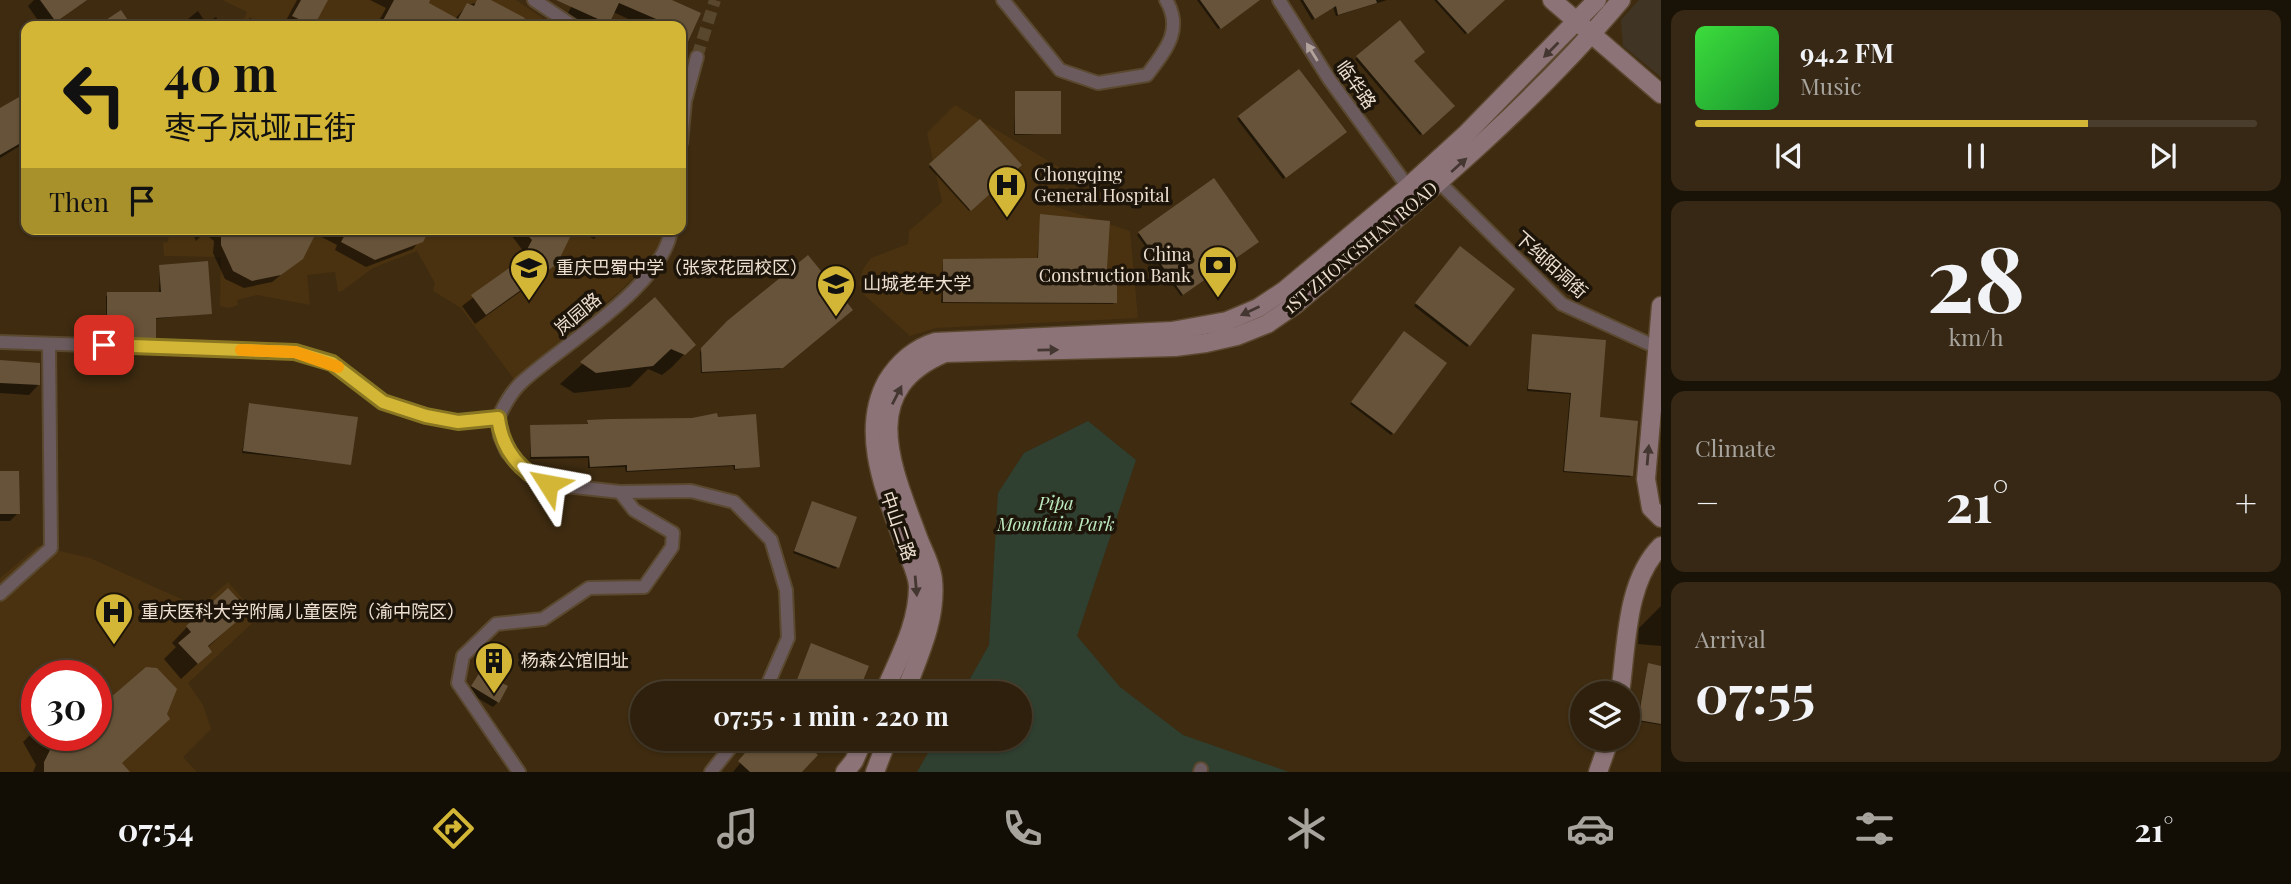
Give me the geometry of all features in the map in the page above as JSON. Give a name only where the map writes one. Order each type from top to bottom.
[{"type":"main road","points":[[1552,0],[1661,94]]},
{"type":"main road","name":"1ST ZHONGSHAN ROAD","points":[[907,366],[918,349],[936,342],[1172,331],[1227,321],[1258,308],[1285,290],[1408,187],[1577,23],[1597,0]]},
{"type":"main road","name":"1ST ZHONGSHAN ROAD","points":[[907,366],[945,353],[1175,347],[1237,336],[1267,324],[1296,304],[1440,183],[1591,36],[1621,0]]},
{"type":"main road","points":[[1661,306],[1646,479],[1651,508],[1661,518]]},
{"type":"main road","name":"中山二路","points":[[889,681],[913,624],[919,584],[889,502],[875,444],[877,404],[888,379],[907,366]]},
{"type":"main road","name":"中山二路","points":[[907,366],[887,418],[889,457],[933,579],[931,624],[910,681]]},
{"type":"main road","points":[[1622,681],[1636,588],[1645,568],[1661,547]]},
{"type":"main road","points":[[845,772],[858,751]]},
{"type":"main road","points":[[875,772],[883,751]]},
{"type":"main road","points":[[1598,772],[1605,751]]},
{"type":"street","points":[[534,0],[566,21]]},
{"type":"street","points":[[1003,0],[1060,70],[1098,83],[1147,75],[1171,43],[1172,10],[1166,0]]},
{"type":"street","name":"临华路","points":[[1279,0],[1329,79],[1408,187]]},
{"type":"street","points":[[686,91],[697,57]]},
{"type":"street","name":"下纯阳洞街","points":[[1440,183],[1562,304],[1656,348]]},
{"type":"street","name":"岚园路","points":[[498,418],[521,383],[623,299],[659,262],[670,243],[671,235]]},
{"type":"street","points":[[0,342],[295,352],[332,363],[383,402],[426,416],[458,422],[498,418],[500,436],[507,452],[529,475],[548,484],[620,492],[691,491],[734,502],[771,541],[786,590],[788,638],[769,681]]},
{"type":"street","points":[[0,594],[51,548],[49,344]]},
{"type":"street","points":[[519,772],[458,684],[463,656],[496,624],[543,619],[589,588],[644,587],[672,547],[673,533],[634,510],[620,492]]},
{"type":"street","points":[[711,772],[728,751]]},
{"type":"shaded area","points":[[222,0],[516,0],[547,21],[243,21],[247,12]]},
{"type":"shaded area","points":[[1639,0],[1661,0],[1661,77],[1623,46],[1621,20]]},
{"type":"shaded area","name":"Chongqing General Hospital","points":[[955,105],[1062,169],[1054,206],[1130,231],[1138,318],[936,328],[910,336],[862,293],[859,283],[863,269],[871,258],[908,244],[909,231],[942,202],[927,133]]},
{"type":"shaded area","name":"重庆巴蜀中学（张家花园校区）","points":[[169,235],[663,235],[651,260],[619,292],[514,379],[461,308],[433,291],[435,283],[417,251],[373,268],[338,292],[335,272],[307,275],[310,305],[257,295],[237,300],[238,305],[228,308],[220,306],[221,257],[164,256],[163,243],[168,242]]},
{"type":"shaded area","name":"重庆医科大学附属儿童医院（渝中院区）","points":[[38,546],[90,558],[199,607],[228,582],[259,617],[188,683],[203,705],[211,729],[183,757],[197,772],[0,772],[0,578]]},
{"type":"green space","name":"Pipa Mountain Park","points":[[1088,421],[1136,460],[1077,636],[1120,687],[1183,735],[1289,772],[917,772],[929,751],[1032,751],[1032,681],[969,681],[989,645],[998,493],[1024,453]]},
{"type":"building","points":[[40,0],[87,0],[57,21]]},
{"type":"building","points":[[301,0],[328,0],[317,21],[303,21],[292,16]]},
{"type":"building","points":[[394,0],[430,0],[429,3],[458,19],[467,3],[474,6],[477,0],[491,0],[525,18],[523,21],[383,21]]},
{"type":"building","points":[[556,0],[672,0],[701,13],[686,46],[686,21],[661,21],[619,3],[610,21],[602,21]]},
{"type":"building","points":[[1200,0],[1260,0],[1221,29]]},
{"type":"building","points":[[1303,0],[1376,0],[1377,3],[1338,15],[1336,6],[1315,19]]},
{"type":"building","points":[[1437,0],[1505,0],[1468,34]]},
{"type":"building","points":[[121,10],[129,21],[104,21]]},
{"type":"building","points":[[1400,20],[1425,52],[1414,61],[1455,106],[1423,135],[1356,56]]},
{"type":"building","points":[[1299,69],[1347,132],[1286,178],[1238,116]]},
{"type":"building","points":[[1015,91],[1061,91],[1061,134],[1015,134]]},
{"type":"building","points":[[21,96],[21,143],[0,155],[0,108]]},
{"type":"building","points":[[980,119],[1022,165],[971,211],[929,164]]},
{"type":"building","points":[[1214,178],[1259,242],[1183,295],[1138,232]]},
{"type":"building","points":[[1040,214],[1110,221],[1106,284],[1117,284],[1117,303],[943,302],[943,259],[1038,258]]},
{"type":"building","points":[[221,235],[315,235],[303,259],[281,275],[252,281],[233,271],[221,245]]},
{"type":"building","points":[[345,235],[427,235],[423,242],[375,260],[341,242]]},
{"type":"building","points":[[527,235],[571,235],[557,264],[486,315],[471,295],[522,259],[532,240]]},
{"type":"building","points":[[1460,246],[1515,289],[1470,346],[1415,303]]},
{"type":"building","points":[[808,255],[853,310],[783,368],[702,372],[701,348],[727,321]]},
{"type":"building","points":[[208,261],[212,314],[156,318],[156,339],[107,337],[107,292],[161,292],[159,265]]},
{"type":"building","points":[[655,297],[696,345],[685,355],[671,349],[653,366],[596,373],[580,362]]},
{"type":"building","points":[[1404,331],[1447,363],[1394,434],[1351,402]]},
{"type":"building","points":[[1532,334],[1606,340],[1600,417],[1638,421],[1633,476],[1564,471],[1571,393],[1528,389]]},
{"type":"building","points":[[0,360],[40,363],[40,385],[0,383]]},
{"type":"building","points":[[249,403],[358,417],[351,465],[243,451]]},
{"type":"building","points":[[717,413],[718,417],[756,414],[760,467],[735,469],[735,465],[627,471],[627,465],[590,467],[589,456],[531,457],[530,425],[588,424],[587,420],[692,418]]},
{"type":"building","points":[[0,471],[19,471],[20,514],[0,514]]},
{"type":"building","points":[[812,501],[857,517],[839,568],[794,551]]},
{"type":"building","points":[[228,588],[249,611],[208,646],[212,652],[198,664],[178,643],[191,632],[186,626]]},
{"type":"building","points":[[811,643],[869,666],[863,681],[797,681]]},
{"type":"building","points":[[1648,663],[1661,666],[1661,724],[1640,720]]},
{"type":"building","points":[[146,667],[157,668],[177,689],[167,714],[170,719],[122,763],[130,772],[44,772],[44,762],[50,751],[112,751],[112,696]]},
{"type":"building","name":"杨森公馆旧址","points":[[480,672],[508,686],[499,703],[471,686]]},
{"type":"building","points":[[747,751],[814,751],[818,755],[802,772],[750,772],[738,761]]},
{"type":"tunnel","points":[[697,57],[715,0]]},
{"type":"slow traffic","points":[[241,350],[295,352],[338,367]]},
{"type":"place","name":"Chongqing General Hospital","points":[[1007,219]]},
{"type":"place","name":"China Construction Bank","points":[[1218,299]]},
{"type":"place","name":"重庆巴蜀中学（张家花园校区）","points":[[529,302]]},
{"type":"place","name":"山城老年大学","points":[[836,318]]},
{"type":"place","name":"重庆医科大学附属儿童医院（渝中院区）","points":[[114,646]]},
{"type":"place","name":"杨森公馆旧址","points":[[494,695]]},
{"type":"route","points":[[104,345],[295,352],[332,363],[383,402],[426,416],[458,422],[498,418],[500,436],[507,452],[529,475],[548,484]]}]
